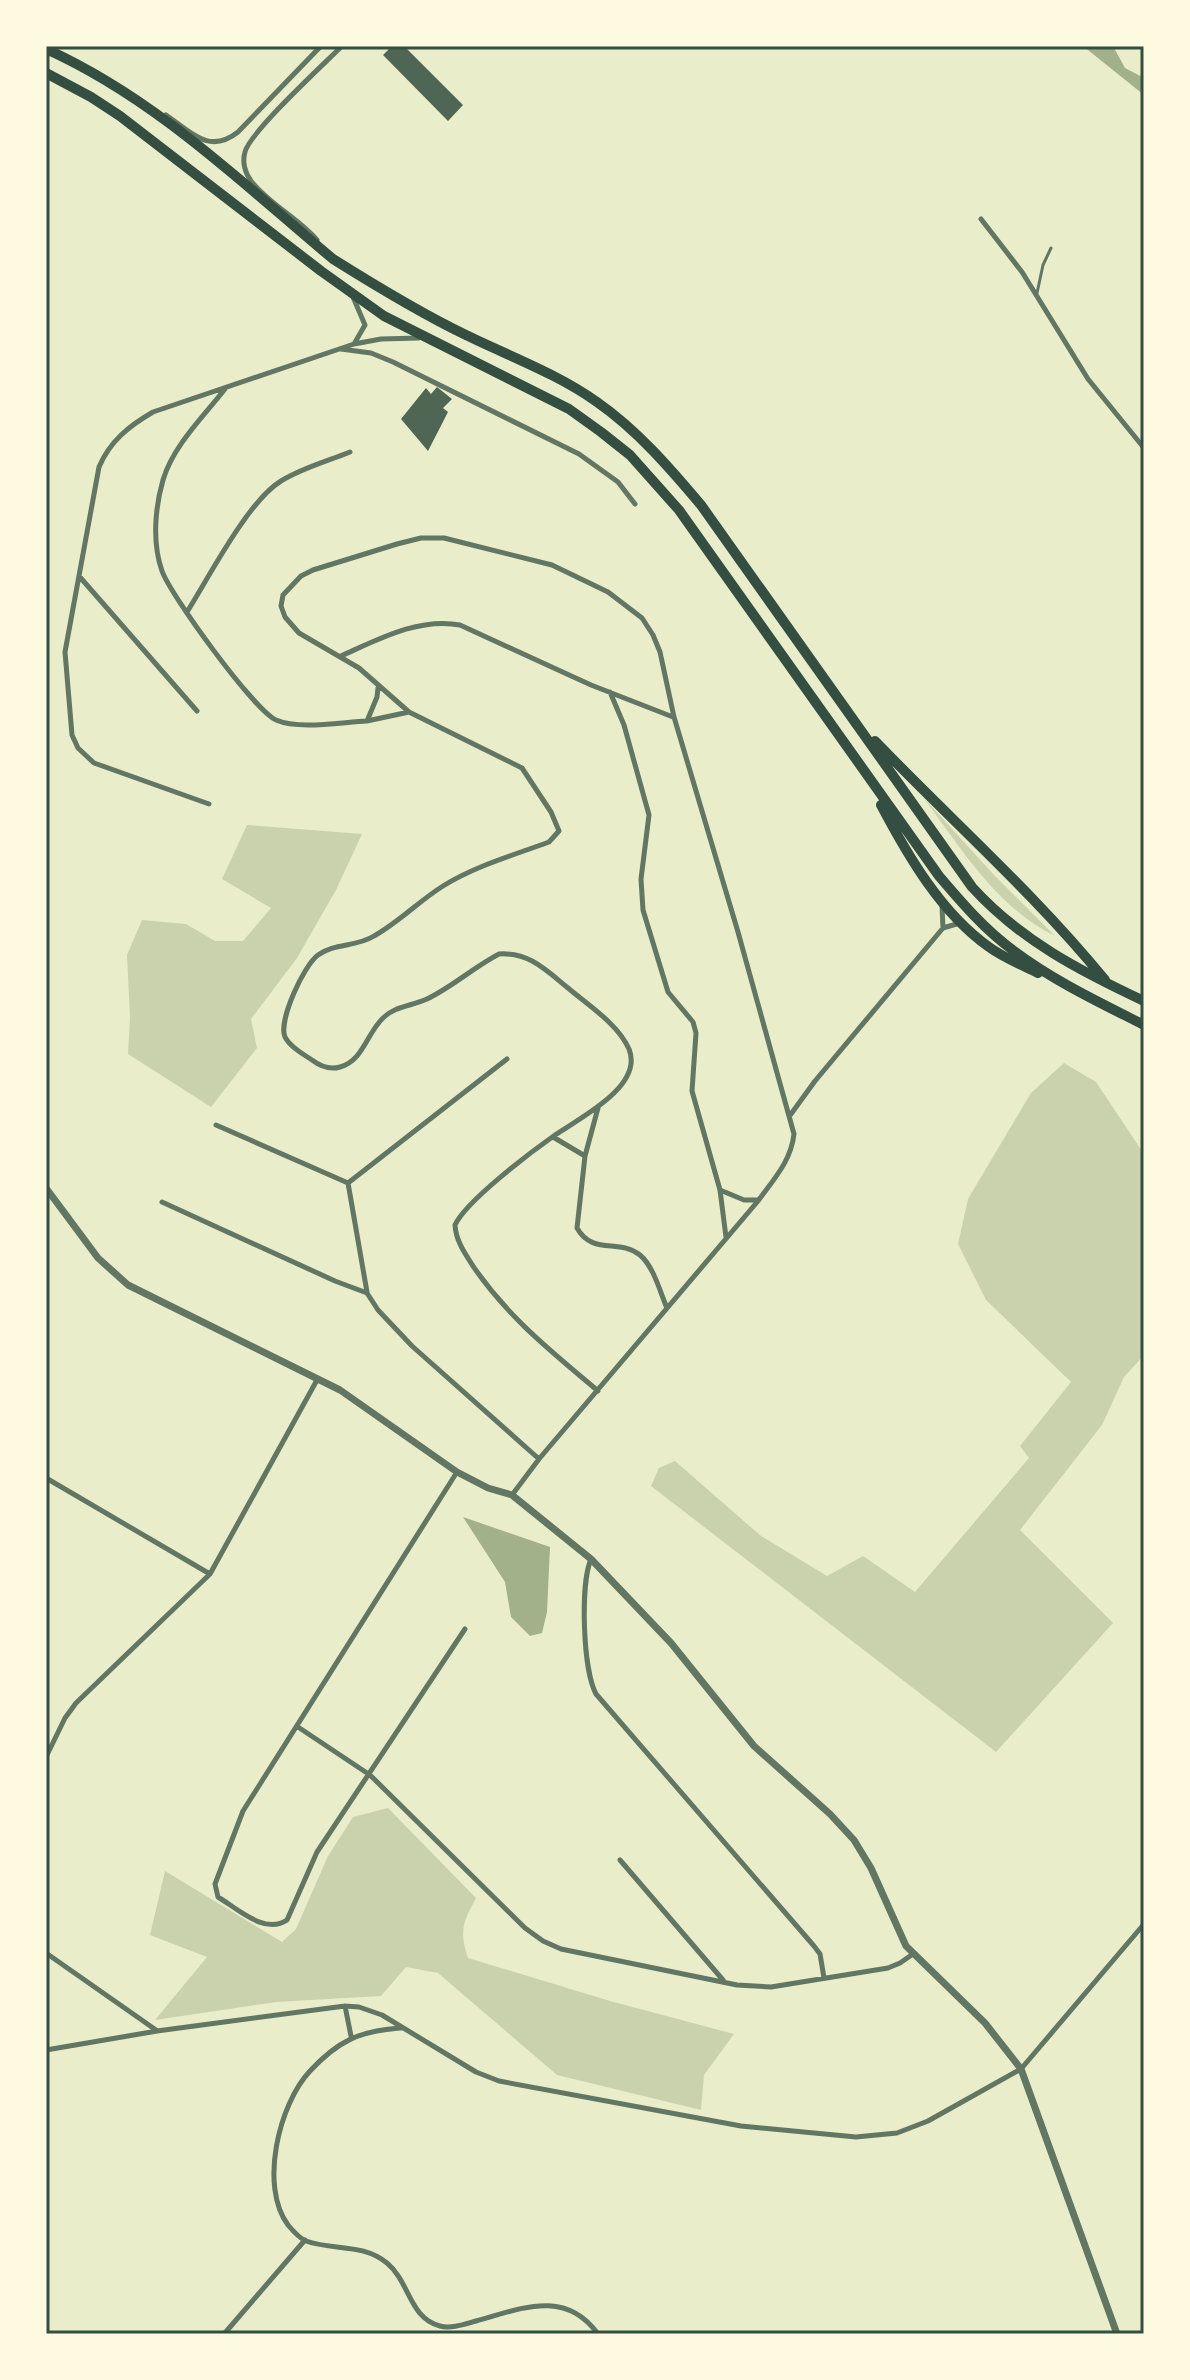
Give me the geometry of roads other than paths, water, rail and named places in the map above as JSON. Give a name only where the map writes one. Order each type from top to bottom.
[{"type":"highway","points":[[46,49],[107,80],[157,113],[333,259],[412,307],[581,392],[619,419],[650,447],[701,505],[948,856],[994,911],[1046,950],[1144,1001]]},
{"type":"highway","points":[[46,73],[120,116],[384,316],[569,409],[630,455],[687,521],[939,876],[964,906],[1013,950],[1076,991]]},
{"type":"highway","points":[[851,717],[1014,880],[1109,985]]},
{"type":"highway","points":[[863,771],[890,823],[941,899],[961,922],[993,950],[1144,1025]]},
{"type":"street","points":[[107,80],[143,99],[204,140],[218,143],[238,132],[321,46]]},
{"type":"street","points":[[333,259],[305,227],[251,182],[244,168],[244,156],[254,136],[342,46]]},
{"type":"street","points":[[981,219],[1022,272],[1088,379],[1144,448]]},
{"type":"street","points":[[351,293],[365,325],[354,344]]},
{"type":"street","points":[[209,804],[94,763],[78,748],[72,735],[65,652],[99,467],[114,441],[153,412],[354,344],[381,339],[424,338]]},
{"type":"street","points":[[340,349],[371,353],[393,362],[579,454],[618,482],[635,504]]},
{"type":"street","points":[[225,389],[182,443],[170,465],[158,507],[156,529],[161,569],[169,585],[266,715],[289,723],[367,721],[409,712]]},
{"type":"street","points":[[187,612],[250,513],[269,490],[283,480],[350,452]]},
{"type":"street","points":[[512,1495],[758,1201],[778,1175],[792,1149],[794,1134],[653,635],[642,618],[627,605],[608,592],[552,565],[444,538],[421,538],[313,570],[289,586],[283,595],[281,606],[285,617],[310,641],[359,668],[409,712],[522,768],[558,824],[559,831],[549,842],[446,884],[374,937],[320,953],[307,968],[285,1015],[285,1038],[320,1065],[341,1067],[357,1056],[376,1026],[394,1010],[431,997],[499,954],[512,953],[539,964],[613,1027],[628,1046],[632,1065],[613,1094],[553,1137],[465,1208],[455,1225],[462,1249],[510,1315],[598,1391]]},
{"type":"street","points":[[78,575],[197,711]]},
{"type":"street","points":[[340,657],[382,638],[430,623],[446,623],[475,632],[674,717]]},
{"type":"street","points":[[367,721],[378,687]]},
{"type":"street","points":[[610,692],[624,725],[649,815],[641,879],[643,910],[668,992],[693,1022],[696,1033],[692,1091],[720,1190],[726,1238]]},
{"type":"street","points":[[941,899],[943,928]]},
{"type":"street","points":[[790,1115],[943,928],[961,922]]},
{"type":"street","points":[[348,1183],[507,1059]]},
{"type":"street","points":[[598,1107],[585,1156],[577,1228],[590,1243],[617,1247],[641,1256],[649,1266],[667,1308]]},
{"type":"street","points":[[216,1125],[348,1183]]},
{"type":"street","points":[[553,1137],[585,1156]]},
{"type":"street","points":[[348,1183],[367,1293],[378,1310],[412,1346],[539,1459]]},
{"type":"street","points":[[46,1188],[98,1258],[128,1285],[349,1397],[457,1472],[488,1488],[512,1495],[591,1559],[671,1643],[754,1746],[830,1814],[854,1840],[871,1868],[901,1937],[913,1954],[985,2023],[1021,2069],[1117,2334]]},
{"type":"street","points":[[720,1190],[744,1200],[758,1201]]},
{"type":"street","points":[[162,1202],[367,1293]]},
{"type":"street","points":[[46,1757],[76,1703],[210,1574],[317,1380]]},
{"type":"street","points":[[457,1472],[243,1811],[215,1884],[218,1897],[264,1924],[277,1925],[287,1920],[313,1859],[465,1629]]},
{"type":"street","points":[[46,1478],[210,1574]]},
{"type":"street","points":[[591,1559],[584,1584],[588,1664],[591,1685],[596,1694],[814,1946],[820,1954],[824,1978]]},
{"type":"street","points":[[298,1727],[370,1775],[525,1928],[561,1949],[761,1987],[895,1966],[913,1954]]},
{"type":"street","points":[[620,1860],[724,1981]]},
{"type":"street","points":[[46,2050],[157,2031],[345,2006],[359,2007],[382,2015],[476,2072],[499,2081],[741,2126],[856,2137],[897,2133],[928,2121],[1021,2069],[1144,1924]]},
{"type":"street","points":[[46,1953],[157,2031]]},
{"type":"street","points":[[345,2006],[351,2037]]},
{"type":"street","points":[[403,2028],[374,2030],[351,2037],[321,2059],[293,2095],[279,2131],[274,2167],[276,2194],[286,2222],[305,2240],[373,2253],[391,2266],[412,2304],[426,2320],[443,2328],[539,2304],[573,2311],[589,2322],[598,2334]]},
{"type":"street","points":[[224,2334],[305,2240]]},
{"type":"lane","points":[[1036,296],[1043,265],[1051,248]]}]
